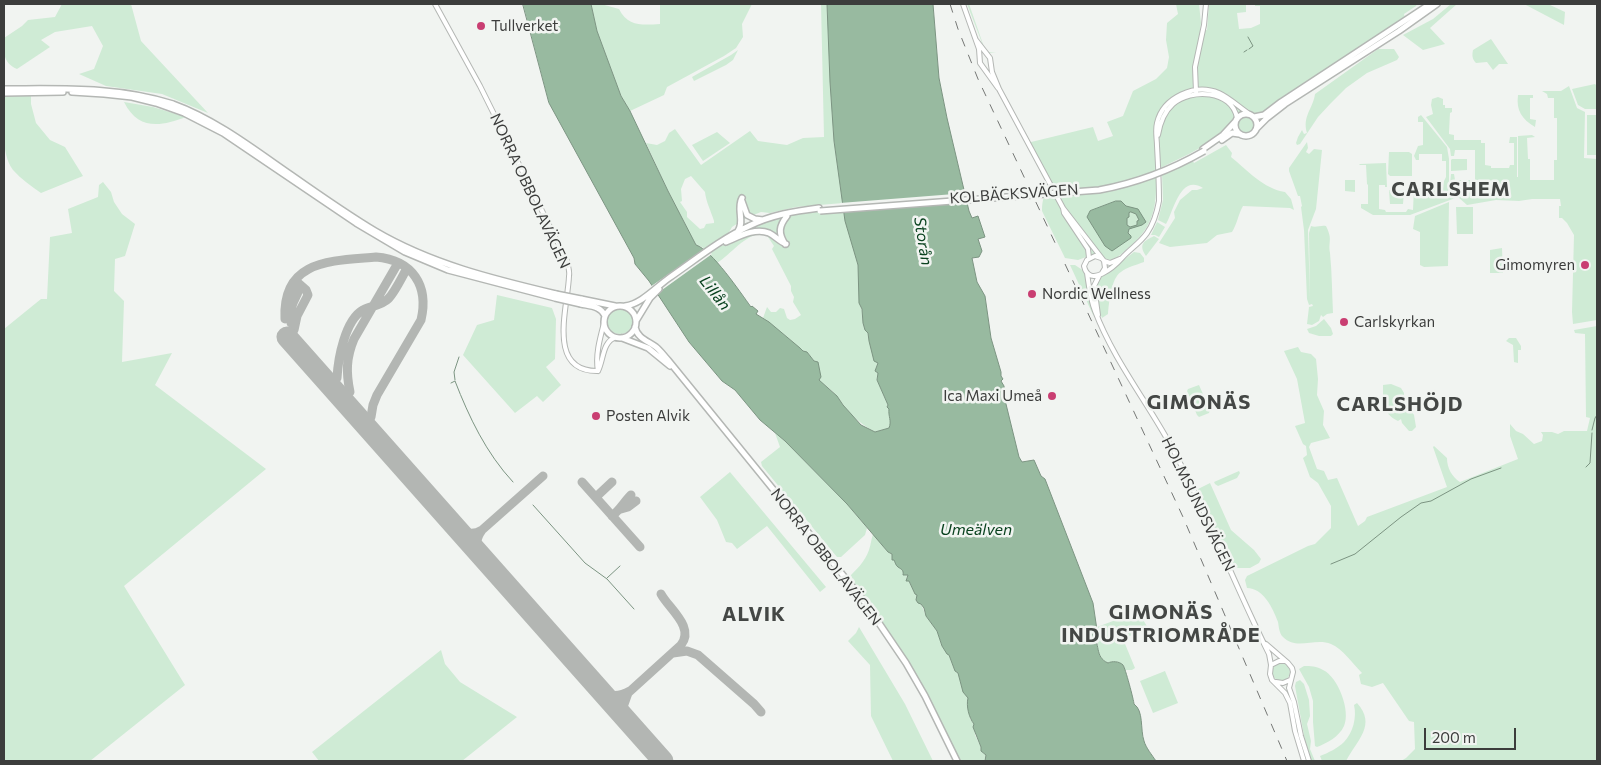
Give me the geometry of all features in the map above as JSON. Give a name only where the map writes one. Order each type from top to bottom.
[{"type":"highway","points":[[1430,4],[1264,115],[1252,116],[1244,114],[1236,120],[1235,126],[1240,134],[1247,136],[1253,133],[1267,118],[1285,104],[1399,31],[1437,4]]},
{"type":"highway","points":[[4,89],[117,91],[173,104],[203,118],[235,137],[366,225],[404,247],[462,270],[556,296]]},
{"type":"highway","points":[[4,93],[71,92],[104,94],[143,100],[174,109],[223,133],[362,227],[405,252],[448,270],[556,296],[625,306],[634,314],[635,327],[631,333],[619,337],[607,332],[604,323],[605,316],[610,309],[616,306]]},
{"type":"highway","points":[[1252,116],[1257,124],[1256,129]]},
{"type":"highway","name":"KOLBÄCKSVÄGEN","points":[[1204,149],[1223,135],[1236,120]]},
{"type":"highway","name":"KOLBÄCKSVÄGEN","points":[[625,306],[634,305],[648,296],[736,233],[764,220],[789,212],[1099,187],[1132,180],[1156,172],[1214,145],[1231,134],[1240,134]]},
{"type":"highway","points":[[736,233],[741,224],[739,205],[742,198],[747,215],[755,219],[764,220]]},
{"type":"highway","name":"KOLBÄCKSVÄGEN","points":[[722,244],[749,229],[787,216],[820,210]]},
{"type":"highway","points":[[722,244],[747,234],[761,231],[771,234],[786,244],[780,236],[780,230],[781,224],[787,216]]},
{"type":"highway","name":"KOLBÄCKSVÄGEN","points":[[636,321],[648,296]]},
{"type":"highway","points":[[581,301],[599,308],[604,312],[605,316]]},
{"type":"highway","name":"NORRA OBBOLAVÄGEN","points":[[635,327],[637,334],[658,350],[864,601],[906,663],[925,696],[957,761]]},
{"type":"highway","name":"NORRA OBBOLAVÄGEN","points":[[619,337],[648,348],[673,368]]},
{"type":"main road","name":"NORRA OBBOLAVÄGEN","points":[[435,4],[480,86],[567,261],[570,275],[563,338],[566,352],[571,360],[580,368],[598,371]]},
{"type":"main road","points":[[963,4],[980,52],[980,63],[999,89]]},
{"type":"main road","points":[[1196,92],[1195,67],[1204,25],[1206,4]]},
{"type":"main road","points":[[976,40],[991,60],[990,65],[999,89],[1063,208],[1067,219],[1088,249],[1089,258]]},
{"type":"main road","points":[[980,59],[984,55],[988,56]]},
{"type":"main road","points":[[982,66],[988,67],[990,65]]},
{"type":"main road","points":[[1122,258],[1110,263],[1095,256],[1089,258],[1084,266],[1087,273],[1095,276],[1116,265],[1136,247],[1152,225],[1159,194],[1157,141],[1163,118],[1168,110],[1178,100],[1196,92],[1209,91],[1218,93],[1252,116]]},
{"type":"main road","points":[[1196,92],[1221,99],[1232,107],[1236,120]]},
{"type":"main road","points":[[1063,208],[1102,260],[1105,268],[1100,274]]},
{"type":"main road","name":"HOLMSUNDSVÄGEN","points":[[1087,273],[1095,312],[1118,360],[1169,443],[1271,657],[1270,674],[1272,680],[1286,693],[1290,703],[1294,731],[1304,761]]},
{"type":"main road","name":"HOLMSUNDSVÄGEN","points":[[1098,316],[1094,286],[1100,274]]},
{"type":"main road","points":[[598,371],[598,354],[604,323]]},
{"type":"main road","points":[[598,371],[607,343],[611,339],[619,337]]},
{"type":"main road","name":"HOLMSUNDSVÄGEN","points":[[1264,643],[1285,661]]},
{"type":"main road","points":[[1272,665],[1276,661],[1285,661],[1290,664],[1292,675],[1289,688],[1309,761]]},
{"type":"main road","points":[[1276,682],[1283,683],[1290,680]]},
{"type":"shaded area","points":[[62,4],[131,4],[141,41],[208,113],[162,94],[106,86],[79,74],[94,69],[103,46],[92,26],[55,32],[41,40],[50,47],[17,69],[12,66],[6,60],[4,38],[28,20],[55,17]]},
{"type":"shaded area","points":[[591,4],[601,4],[619,9],[631,22],[648,25],[660,24],[660,4],[752,4],[742,24],[743,37],[736,48],[667,87],[664,95],[630,111],[621,96],[597,31]]},
{"type":"shaded area","points":[[821,4],[827,4],[834,141],[843,203],[796,207],[770,213],[761,212],[746,218],[732,227],[728,234],[705,250],[696,245],[646,143],[657,145],[665,141],[669,133],[675,129],[701,165],[750,131],[758,141],[787,145],[803,138],[824,137]],"holes":[[[691,176],[705,192],[714,223],[706,224],[704,228],[700,229],[687,217],[687,212],[680,202],[682,201],[681,189],[685,179]]]},
{"type":"shaded area","points":[[967,4],[969,4],[984,47],[988,52],[996,53],[988,53],[984,48]]},
{"type":"shaded area","points":[[1176,4],[1199,4],[1200,31],[1207,30],[1209,4],[1246,4],[1246,12],[1237,13],[1239,29],[1251,28],[1260,24],[1260,6],[1255,6],[1255,4],[1417,4],[1404,14],[1405,18],[1263,113],[1248,113],[1237,118],[1232,130],[1156,170],[1155,203],[1149,223],[1137,240],[1118,257],[1107,260],[1103,256],[1086,257],[1078,260],[1065,258],[1042,211],[1044,197],[1051,186],[1027,143],[1093,127],[1098,141],[1113,136],[1107,122],[1123,116],[1133,91],[1156,79],[1167,68],[1169,57],[1166,40],[1167,23],[1178,14]]},
{"type":"shaded area","points":[[1451,4],[1457,4],[1430,28],[1445,44],[1423,50],[1403,35],[1433,19]]},
{"type":"shaded area","points":[[1524,4],[1548,4],[1565,12],[1564,25]]},
{"type":"shaded area","points":[[1491,39],[1508,64],[1499,64],[1493,70],[1487,62],[1476,63],[1472,55],[1473,50]]},
{"type":"shaded area","points":[[1378,49],[1394,49],[1399,57],[1397,60],[1367,73],[1346,88],[1318,117],[1300,144],[1297,145],[1298,137],[1302,130],[1304,134],[1307,133],[1307,117],[1315,94]]},
{"type":"shaded area","points":[[738,50],[733,60],[726,65],[694,81],[692,77]]},
{"type":"shaded area","points":[[1595,84],[1597,86],[1597,109],[1585,109],[1578,105],[1572,89]]},
{"type":"shaded area","points":[[1569,86],[1577,108],[1585,112],[1584,158],[1597,159],[1597,320],[1573,324],[1574,235],[1567,223],[1562,218],[1559,218],[1560,199],[1496,200],[1467,205],[1458,197],[1410,215],[1373,215],[1361,208],[1361,204],[1368,204],[1368,185],[1366,165],[1360,164],[1386,163],[1387,187],[1379,185],[1379,209],[1386,212],[1413,210],[1414,188],[1443,188],[1446,177],[1446,161],[1442,161],[1442,154],[1419,154],[1419,160],[1416,160],[1414,156],[1418,146],[1423,145],[1423,122],[1418,122],[1418,117],[1421,115],[1447,147],[1449,185],[1451,174],[1454,174],[1455,180],[1475,180],[1475,150],[1455,150],[1454,156],[1451,156],[1450,149],[1426,117],[1433,114],[1432,99],[1438,97],[1443,99],[1445,108],[1452,108],[1449,134],[1454,135],[1454,140],[1481,140],[1481,143],[1485,143],[1485,165],[1491,166],[1491,168],[1509,168],[1510,165],[1514,165],[1514,143],[1509,143],[1510,137],[1517,137],[1518,177],[1518,136],[1532,135],[1535,137],[1527,138],[1530,180],[1554,180],[1554,160],[1557,160],[1557,118],[1554,118],[1554,98],[1548,98],[1547,94],[1542,91],[1561,91]]},
{"type":"shaded area","points":[[31,95],[31,104],[36,123],[50,140],[65,147],[83,176],[41,193],[13,170],[4,145],[4,96]]},
{"type":"shaded area","points":[[1518,95],[1533,95],[1533,98],[1530,98],[1530,119],[1536,120],[1535,127],[1521,114],[1518,106]]},
{"type":"shaded area","points":[[124,102],[153,107],[186,117],[167,123],[150,124],[136,118]]},
{"type":"shaded area","points":[[1587,115],[1597,115],[1597,155],[1587,155]]},
{"type":"shaded area","points":[[1243,117],[1249,117],[1254,122],[1252,131],[1243,133],[1238,128],[1238,122]]},
{"type":"shaded area","points":[[717,132],[730,143],[703,161],[692,145]]},
{"type":"shaded area","points":[[1307,142],[1308,148],[1306,152],[1309,154],[1314,149],[1322,150],[1316,209],[1308,230],[1310,299],[1309,233],[1311,226],[1326,226],[1330,238],[1333,313],[1323,317],[1321,315],[1319,321],[1312,325],[1307,324],[1309,307],[1313,306],[1312,304],[1309,305],[1307,299],[1302,206],[1300,196],[1298,196],[1289,171],[1289,168]]},
{"type":"shaded area","points":[[1226,145],[1232,153],[1231,157],[1256,178],[1270,187],[1285,192],[1291,199],[1294,210],[1290,208],[1243,206],[1232,232],[1217,235],[1207,243],[1170,247],[1159,243],[1175,218],[1174,212],[1180,200],[1192,190],[1203,188],[1195,185],[1188,186],[1183,190],[1178,196],[1166,224],[1158,220],[1163,200],[1162,174],[1192,160],[1194,163]]},
{"type":"shaded area","points":[[1389,152],[1409,152],[1412,154],[1412,176],[1390,176],[1388,174]]},
{"type":"shaded area","points":[[1452,159],[1467,159],[1467,170],[1451,171]]},
{"type":"shaded area","points":[[1345,180],[1355,180],[1355,192],[1345,191]]},
{"type":"shaded area","points":[[103,182],[111,192],[114,202],[122,214],[135,224],[125,256],[115,259],[114,291],[124,301],[122,362],[172,353],[155,385],[266,469],[124,586],[185,685],[90,761],[4,761],[4,329],[41,299],[47,299],[50,237],[72,233],[68,209],[98,197],[99,185]]},
{"type":"shaded area","points":[[1389,190],[1404,191],[1403,204],[1390,204]]},
{"type":"shaded area","points":[[1449,202],[1448,266],[1424,267],[1420,265],[1420,232],[1413,229],[1415,216]]},
{"type":"shaded area","points":[[843,207],[858,264],[859,296],[864,324],[878,363],[875,371],[878,373],[877,380],[888,405],[891,423],[889,428],[875,432],[848,411],[834,393],[818,380],[818,362],[814,361],[807,352],[803,352],[763,318],[767,307],[771,312],[776,312],[780,308],[784,309],[787,318],[790,320],[801,315],[793,302],[794,297],[791,286],[772,249],[774,246],[766,234],[752,236],[717,263],[707,252],[719,243],[722,246],[748,229],[771,220],[794,214]]},
{"type":"shaded area","points":[[1456,207],[1473,207],[1473,234],[1457,234]]},
{"type":"shaded area","points":[[1157,222],[1165,227],[1159,237],[1151,235]]},
{"type":"shaded area","points":[[1154,236],[1159,239],[1146,256],[1142,249],[1143,243]]},
{"type":"shaded area","points":[[1502,248],[1503,273],[1490,273],[1490,250]]},
{"type":"shaded area","points":[[1134,252],[1140,253],[1144,258],[1144,262],[1126,269],[1118,275],[1111,291],[1108,314],[1102,318],[1096,292],[1098,281]]},
{"type":"shaded area","points":[[1070,265],[1075,265],[1084,271],[1094,317]]},
{"type":"shaded area","points":[[497,295],[552,308],[556,319],[555,359],[546,367],[561,385],[543,402],[537,396],[515,413],[463,355],[477,325],[494,320]]},
{"type":"shaded area","points":[[620,308],[630,311],[633,321],[630,331],[620,334],[610,331],[607,321],[610,311]]},
{"type":"shaded area","points":[[1324,319],[1331,328],[1333,334],[1331,336],[1319,336],[1309,333],[1307,329],[1316,326]]},
{"type":"shaded area","points":[[1597,326],[1597,761],[1401,761],[1415,749],[1414,722],[1409,721],[1383,683],[1372,687],[1361,684],[1359,675],[1362,673],[1343,653],[1331,644],[1319,642],[1300,644],[1288,641],[1281,634],[1276,617],[1267,600],[1258,591],[1247,588],[1245,580],[1247,576],[1315,544],[1331,528],[1331,506],[1318,483],[1310,477],[1303,458],[1307,455],[1306,446],[1303,444],[1295,426],[1305,423],[1297,379],[1284,351],[1298,347],[1301,352],[1311,354],[1316,359],[1317,395],[1324,411],[1323,425],[1330,438],[1311,443],[1309,447],[1317,469],[1324,471],[1328,480],[1337,478],[1358,526],[1367,517],[1447,487],[1434,446],[1447,458],[1450,472],[1460,482],[1518,459],[1510,436],[1510,424],[1516,431],[1523,434],[1534,444],[1542,441],[1543,435],[1541,432],[1558,434],[1564,431],[1587,431],[1590,418],[1586,417],[1585,334],[1575,333],[1574,330]]},
{"type":"shaded area","points":[[1509,338],[1516,338],[1521,346],[1521,350],[1518,350],[1518,363],[1514,362],[1513,345],[1506,341]]},
{"type":"shaded area","points":[[1391,384],[1401,388],[1404,393],[1404,399],[1414,415],[1416,427],[1412,431],[1409,431],[1401,419],[1398,421],[1393,418],[1384,406],[1383,385]]},
{"type":"shaded area","points":[[1199,385],[1210,410],[1209,413],[1199,417],[1187,391]]},
{"type":"shaded area","points":[[775,433],[847,504],[867,528],[865,535],[841,557],[837,557],[762,466],[761,462],[780,447]]},
{"type":"shaded area","points":[[1239,471],[1240,473],[1237,478],[1218,486],[1214,482]]},
{"type":"shaded area","points":[[730,472],[826,587],[820,592],[767,526],[737,549],[732,543],[726,542],[717,520],[700,497]]},
{"type":"shaded area","points":[[1210,483],[1231,530],[1254,550],[1261,559],[1259,563],[1250,568],[1235,568],[1223,546],[1198,489]]},
{"type":"shaded area","points":[[873,534],[888,552],[892,554],[903,572],[908,575],[906,579],[909,581],[915,594],[917,594],[926,616],[937,631],[942,646],[949,655],[955,671],[958,673],[968,698],[970,719],[974,724],[975,735],[981,751],[986,755],[985,761],[957,761],[906,663],[847,579],[865,558]]},
{"type":"shaded area","points":[[1121,618],[1142,618],[1148,628],[1123,639],[1135,668],[1125,670],[1124,666],[1120,664],[1108,663],[1101,658],[1098,652],[1098,643],[1092,632],[1097,630],[1097,627]]},
{"type":"shaded area","points":[[859,627],[905,704],[933,761],[893,761],[871,716],[870,665],[848,641]]},
{"type":"shaded area","points":[[441,650],[445,664],[460,682],[517,717],[462,761],[319,761],[312,752]]},
{"type":"shaded area","points":[[1281,663],[1287,666],[1290,672],[1287,678],[1281,681],[1275,678],[1272,672],[1275,666]]},
{"type":"shaded area","points":[[1304,666],[1323,670],[1334,680],[1342,695],[1346,712],[1344,726],[1339,733],[1317,747],[1315,746],[1313,701],[1309,687],[1299,669]]},
{"type":"shaded area","points":[[1165,671],[1178,703],[1153,713],[1140,681]]},
{"type":"shaded area","points":[[1300,680],[1304,684],[1309,700],[1310,716],[1307,724],[1311,741],[1310,749],[1315,761],[1312,761],[1307,752],[1295,686],[1296,682]]},
{"type":"shaded area","points":[[1357,703],[1363,711],[1365,718],[1365,725],[1360,739],[1346,761],[1322,761],[1320,756],[1339,746],[1350,734],[1355,720],[1354,705]]},
{"type":"water","name":"Umeälven","points":[[523,4],[591,4],[597,31],[621,96],[696,245],[703,248],[718,263],[751,307],[758,311],[756,314],[769,322],[803,351],[807,352],[814,361],[818,362],[821,377],[819,380],[837,396],[861,425],[875,432],[889,428],[889,409],[877,380],[878,373],[875,371],[878,363],[874,361],[868,333],[863,323],[862,309],[859,303],[858,265],[845,221],[834,141],[827,4],[933,4],[939,78],[947,118],[969,211],[972,218],[978,216],[985,237],[978,239],[982,251],[979,257],[972,258],[977,282],[985,296],[991,338],[1003,379],[1001,381],[1004,386],[1005,400],[1019,457],[1022,462],[1034,460],[1041,476],[1045,479],[1093,603],[1097,630],[1092,632],[1092,634],[1095,638],[1099,654],[1108,663],[1116,662],[1123,665],[1134,704],[1141,716],[1144,741],[1156,761],[985,761],[986,755],[981,751],[973,727],[974,724],[968,712],[968,698],[963,692],[958,673],[955,671],[949,655],[942,646],[937,631],[926,616],[924,608],[916,600],[917,595],[909,581],[906,581],[908,575],[903,575],[902,570],[892,560],[892,554],[888,552],[847,504],[785,441],[760,420],[735,390],[722,381],[689,342],[649,281],[635,264],[634,258],[549,103]]},
{"type":"water","points":[[1116,201],[1121,201],[1126,206],[1138,209],[1146,222],[1129,229],[1128,233],[1131,238],[1112,251],[1105,246],[1087,217],[1090,211]],"holes":[[[1129,213],[1136,214],[1139,220],[1137,225],[1130,227],[1127,225]]]},
{"type":"pier","points":[[967,193],[969,201],[841,211],[840,203]]},
{"type":"pier","points":[[706,248],[712,254],[655,295],[650,287]]},
{"type":"waterway","points":[[1248,37],[1253,46],[1249,49]]},
{"type":"waterway","points":[[455,380],[454,372],[459,357]]},
{"type":"waterway","points":[[451,383],[455,381],[466,408],[486,447],[513,482]]},
{"type":"waterway","points":[[1592,430],[1597,415]]},
{"type":"waterway","points":[[1586,467],[1590,463],[1592,433]]},
{"type":"waterway","points":[[1331,564],[1355,554],[1421,503],[1431,501],[1471,479],[1501,468]]},
{"type":"waterway","points":[[533,505],[585,563],[607,579],[634,609]]},
{"type":"waterway","points":[[607,578],[620,566]]},
{"type":"taxiway","points":[[285,319],[286,299],[292,285],[301,274],[313,267],[343,260],[376,257],[389,259],[409,269],[420,286],[423,296],[421,320],[377,395],[371,417]]},
{"type":"taxiway","points":[[350,392],[348,366],[351,346],[398,263]]},
{"type":"taxiway","points":[[337,378],[341,351],[351,322],[363,310],[383,303],[388,299],[407,268]]},
{"type":"taxiway","points":[[291,323],[291,308],[298,291],[297,281]]},
{"type":"taxiway","points":[[294,330],[297,316],[308,295],[306,290],[298,283]]},
{"type":"taxiway","points":[[481,556],[477,543],[482,530],[543,476]]},
{"type":"taxiway","points":[[582,482],[640,547]]},
{"type":"taxiway","points":[[596,497],[612,482]]},
{"type":"taxiway","points":[[612,516],[631,495]]},
{"type":"taxiway","points":[[621,509],[628,507],[636,501]]},
{"type":"taxiway","points":[[454,525],[467,533],[482,530]]},
{"type":"taxiway","points":[[627,721],[623,707],[628,693],[681,645],[684,638],[683,625],[661,594]]},
{"type":"taxiway","points":[[673,653],[687,651],[698,655],[761,712]]},
{"type":"taxiway","points":[[600,691],[615,696],[630,691]]},
{"type":"runway","points":[[287,337],[663,761]]},
{"type":"railway","points":[[950,4],[978,79],[1057,247]]},
{"type":"railway","points":[[1065,264],[1183,517],[1287,761]]},
{"type":"place","name":"Tullverket","points":[[481,26]]},
{"type":"place","name":"Gimomyren","points":[[1585,265]]},
{"type":"place","name":"Nordic Wellness","points":[[1032,294]]},
{"type":"place","name":"Carlskyrkan","points":[[1344,322]]},
{"type":"place","name":"Ica Maxi Umeå","points":[[1052,396]]},
{"type":"place","name":"Posten Alvik","points":[[596,416]]},
{"type":"district","name":"CARLSHEM","points":[[1451,189]]},
{"type":"district","name":"GIMONÄS","points":[[1199,402]]},
{"type":"district","name":"CARLSHÖJD","points":[[1400,404]]},
{"type":"district","name":"ALVIK","points":[[754,614]]},
{"type":"district","name":"GIMONÄS INDUSTRIOMRÅDE","points":[[1161,624]]},
{"type":"water label","name":"Storån","points":[[923,241]]},
{"type":"water label","name":"Lillån","points":[[715,293]]}]
